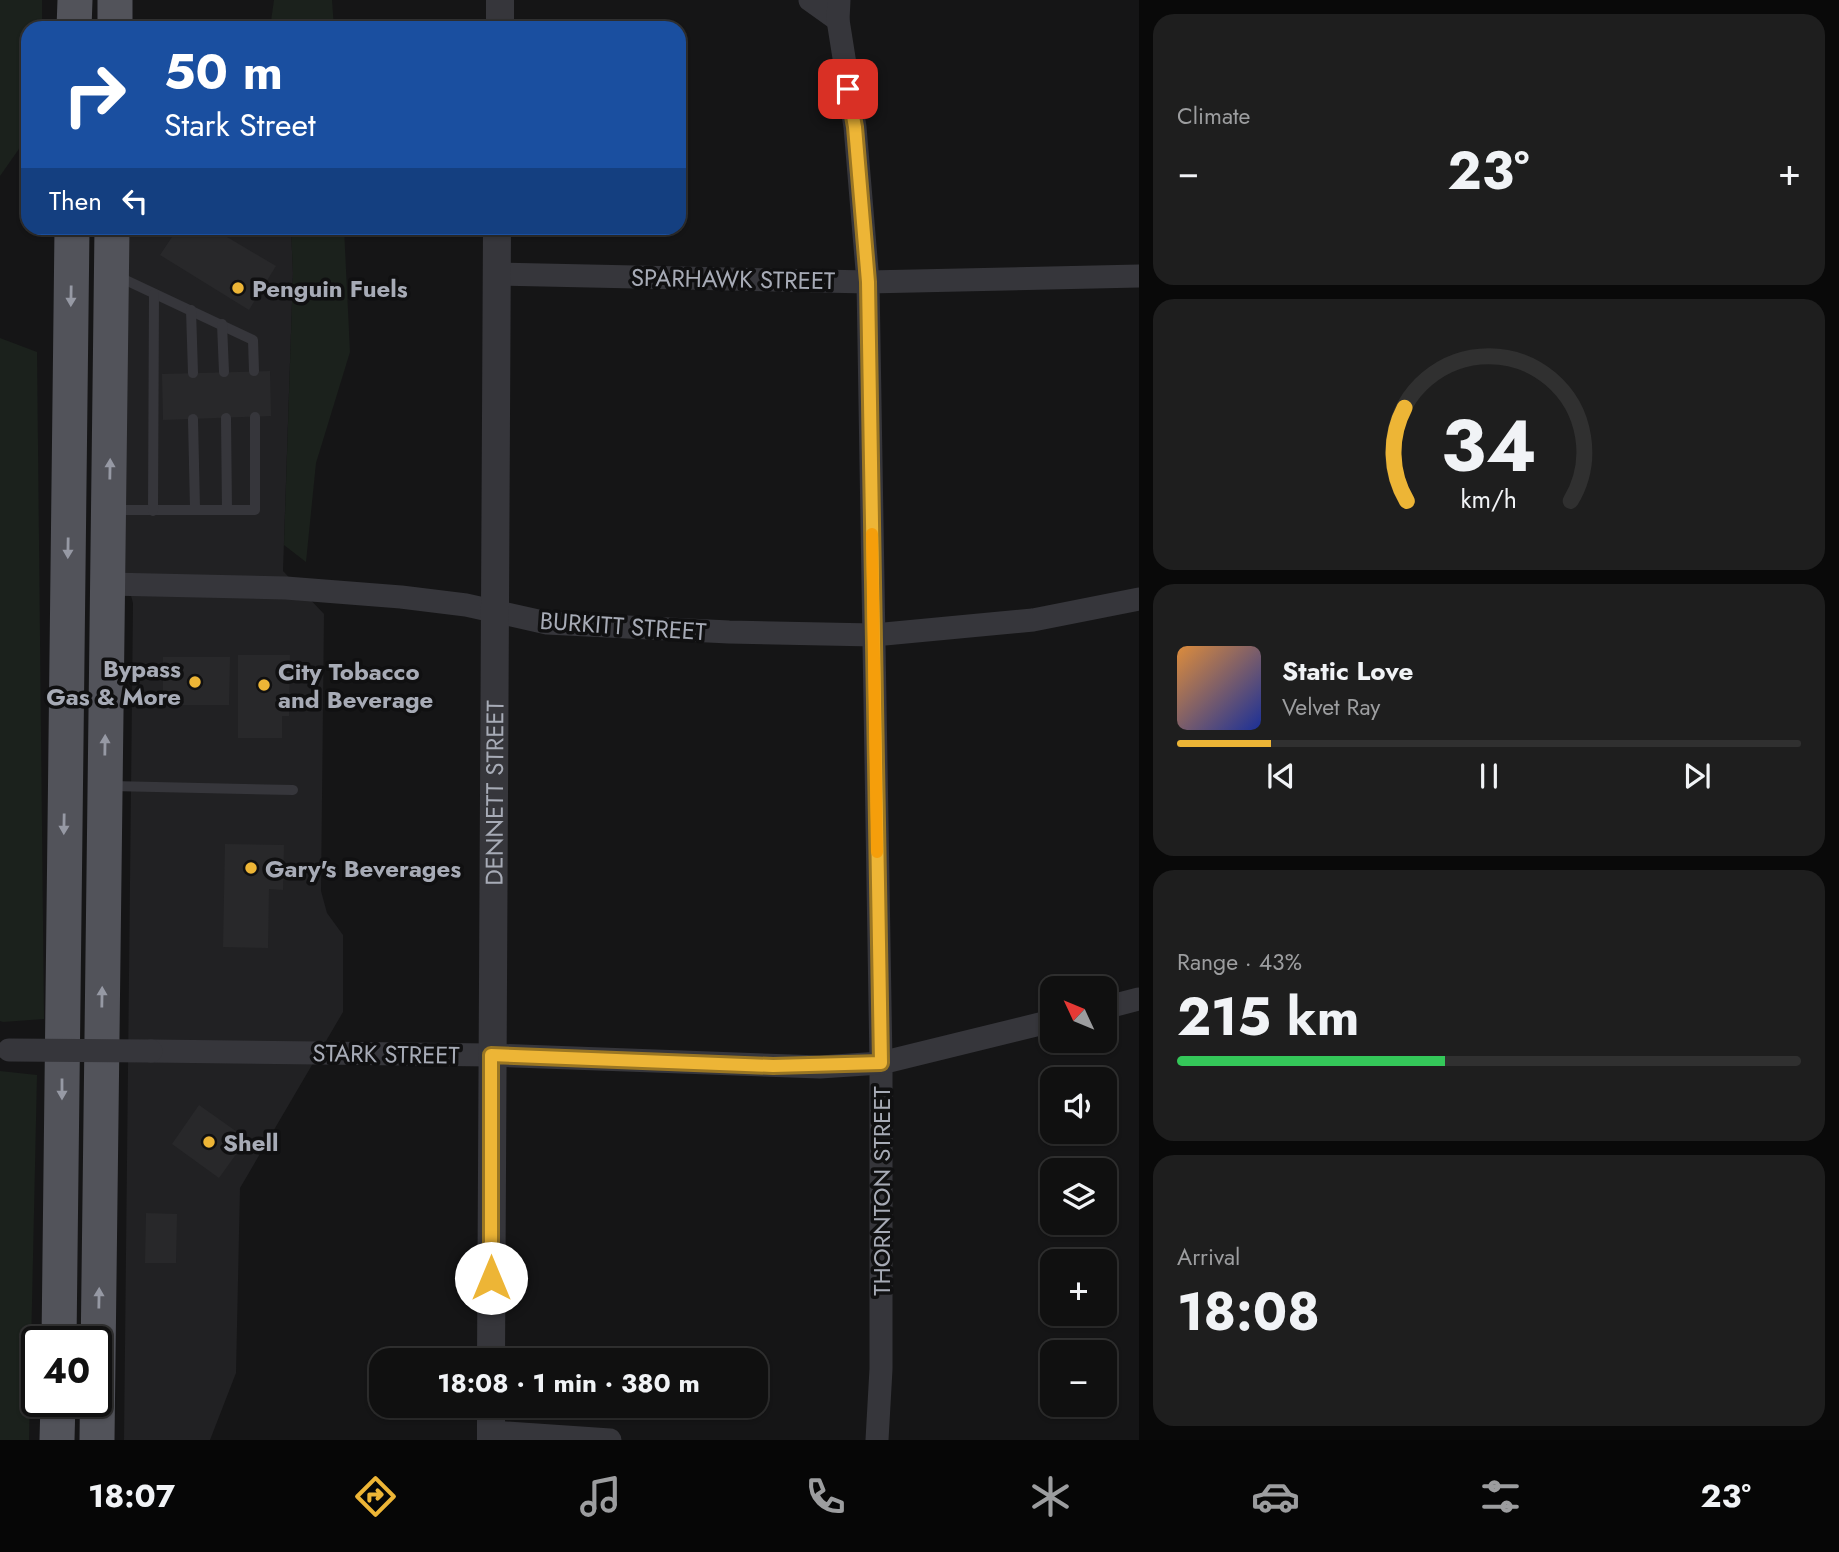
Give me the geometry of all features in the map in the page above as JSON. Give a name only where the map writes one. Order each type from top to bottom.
[{"type":"main road","points":[[74,21],[75,0]]},
{"type":"main road","points":[[115,21],[116,0]]},
{"type":"main road","points":[[58,1326],[72,235]]},
{"type":"main road","points":[[97,1440],[112,235]]},
{"type":"main road","points":[[57,1440],[58,1417]]},
{"type":"street","points":[[499,21],[500,0]]},
{"type":"street","name":"THORNTON STREET","points":[[810,0],[838,10],[855,127],[868,282],[881,1063],[881,1369],[877,1440]]},
{"type":"street","name":"DENNETT STREET","points":[[491,1348],[497,235]]},
{"type":"street","name":"SPARHAWK STREET","points":[[496,274],[868,282],[1139,276]]},
{"type":"street","name":"BURKITT STREET","points":[[108,584],[286,588],[401,597],[495,611],[547,623],[729,632],[874,635],[1033,620],[1139,600]]},
{"type":"street","points":[[1117,1005],[1139,999]]},
{"type":"street","name":"STARK STREET","points":[[4,1049],[491,1055],[773,1066],[881,1063],[1040,1024]]},
{"type":"street","points":[[492,1426],[610,1440]]},
{"type":"lane","points":[[112,273],[253,340],[254,371]]},
{"type":"lane","points":[[153,511],[154,294]]},
{"type":"lane","points":[[191,310],[192,373]]},
{"type":"lane","points":[[222,324],[224,372]]},
{"type":"lane","points":[[110,510],[255,510],[255,417]]},
{"type":"lane","points":[[226,418],[228,510]]},
{"type":"lane","points":[[193,419],[195,509]]},
{"type":"lane","points":[[104,786],[293,790]]},
{"type":"shaded area","points":[[0,0],[42,0],[42,21],[21,21],[21,146],[0,176]]},
{"type":"shaded area","points":[[274,0],[332,0],[334,21],[271,21]]},
{"type":"shaded area","points":[[129,235],[291,235],[293,273],[283,571],[324,614],[321,891],[327,913],[343,935],[343,1012],[240,1188],[236,1373],[210,1440],[124,1440],[133,603],[122,562]]},
{"type":"shaded area","points":[[291,235],[344,235],[350,352],[316,463],[306,562],[284,545],[293,273]]},
{"type":"shaded area","points":[[0,338],[37,352],[44,1019],[3,1022],[0,1021]]},
{"type":"shaded area","points":[[0,1071],[37,1075],[31,1326],[21,1326],[21,1417],[30,1417],[29,1440],[0,1440]]},
{"type":"building","name":"Penguin Fuels","points":[[173,235],[224,235],[276,266],[249,310],[160,255]]},
{"type":"building","points":[[270,371],[271,416],[163,420],[162,374]]},
{"type":"building","name":"City Tobacco and Beverage","points":[[238,655],[290,655],[289,716],[282,716],[282,738],[238,738]]},
{"type":"building","points":[[163,657],[230,657],[229,705],[163,705]]},
{"type":"building","points":[[225,844],[284,845],[283,890],[269,889],[268,948],[223,947]]},
{"type":"building","name":"Shell","points":[[199,1105],[247,1139],[219,1178],[172,1144]]},
{"type":"building","points":[[146,1213],[177,1214],[176,1263],[145,1263]]},
{"type":"slow traffic","points":[[872,534],[877,852]]},
{"type":"place","name":"Penguin Fuels","points":[[238,288]]},
{"type":"place","name":"Bypass Gas & More","points":[[195,682]]},
{"type":"place","name":"City Tobacco and Beverage","points":[[264,685]]},
{"type":"place","name":"Gary's Beverages","points":[[251,868]]},
{"type":"place","name":"Shell","points":[[209,1142]]},
{"type":"route","points":[[491,1278],[491,1055],[820,1067],[881,1063],[868,282],[855,127],[848,89]]}]
